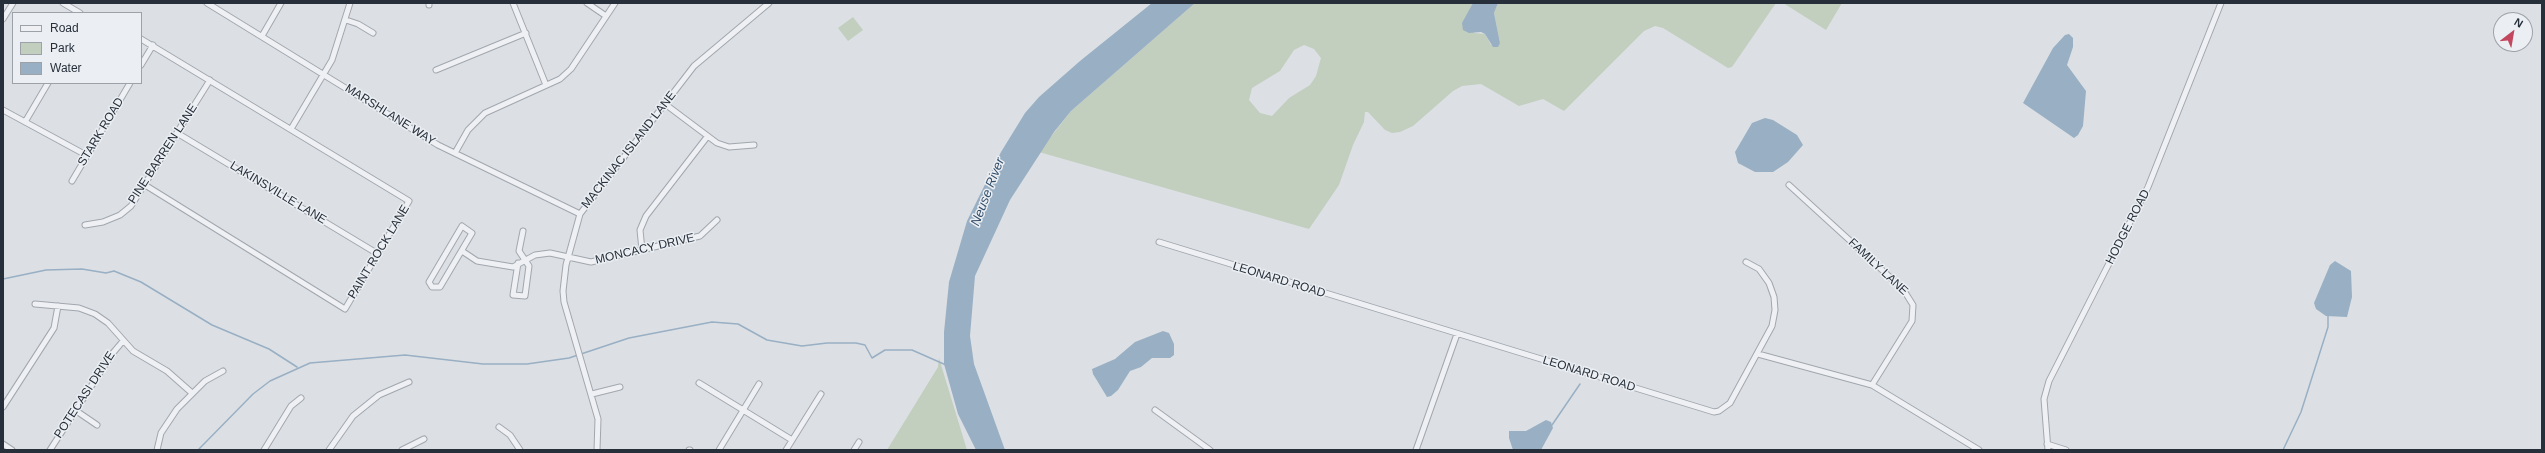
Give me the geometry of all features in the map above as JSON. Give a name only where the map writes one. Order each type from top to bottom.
[{"type":"street","points":[[3,19],[13,3]]},
{"type":"street","name":"MARSHLANE WAY","points":[[207,3],[455,153],[580,214]]},
{"type":"street","points":[[262,36],[281,3]]},
{"type":"street","points":[[291,129],[332,60],[346,20],[350,3]]},
{"type":"street","points":[[513,3],[526,32],[546,85]]},
{"type":"street","points":[[587,3],[606,16]]},
{"type":"street","points":[[455,153],[468,130],[485,113],[560,79],[571,69],[615,3]]},
{"type":"street","name":"MACKINAC ISLAND LANE","points":[[598,450],[598,420],[592,394],[564,302],[562,284],[580,214],[664,104],[702,58],[768,3]]},
{"type":"street","name":"HODGE ROAD","points":[[2047,447],[2044,398],[2049,381],[2160,163],[2221,3]]},
{"type":"street","points":[[66,4],[78,12]]},
{"type":"street","points":[[346,20],[358,24],[373,33]]},
{"type":"street","points":[[436,70],[526,32]]},
{"type":"street","name":"PAINT ROCK LANE","points":[[142,40],[409,201],[345,309],[145,185]]},
{"type":"street","points":[[142,63],[153,45]]},
{"type":"street","name":"PINE BARREN LANE","points":[[85,225],[103,222],[120,215],[130,206],[145,185],[210,80]]},
{"type":"street","points":[[25,122],[47,84]]},
{"type":"street","name":"STARK ROAD","points":[[72,181],[129,84]]},
{"type":"street","points":[[664,104],[717,144],[729,147],[754,145]]},
{"type":"street","points":[[3,110],[86,156]]},
{"type":"street","name":"LAKINSVILLE LANE","points":[[177,133],[378,254]]},
{"type":"street","points":[[642,250],[640,234],[643,221],[707,137]]},
{"type":"street","name":"FAMILY LANE","points":[[1789,185],[1903,289],[1913,305],[1912,322],[1872,385]]},
{"type":"street","name":"MONCACY DRIVE","points":[[462,251],[478,261],[513,267],[525,260],[550,253],[591,262],[700,236],[717,220]]},
{"type":"street","points":[[462,226],[472,233],[462,251],[440,287],[438,289],[430,285],[429,282],[462,226]]},
{"type":"street","points":[[518,263],[513,295],[525,296],[529,266],[519,251],[523,231]]},
{"type":"street","name":"LEONARD ROAD","points":[[1159,242],[1714,412],[1720,411],[1730,403],[1772,326],[1775,310],[1774,297],[1769,282],[1759,269],[1746,262]]},
{"type":"street","points":[[35,304],[80,308],[95,314],[108,323],[123,341],[139,356],[175,376],[192,393]]},
{"type":"street","points":[[3,407],[54,328],[58,306]]},
{"type":"street","points":[[1416,450],[1457,334]]},
{"type":"street","name":"POTECASI DRIVE","points":[[50,450],[112,354],[123,341]]},
{"type":"street","points":[[1758,354],[1872,385],[1979,450]]},
{"type":"street","points":[[157,450],[167,421],[205,381],[223,371]]},
{"type":"street","points":[[329,450],[353,416],[368,403],[409,382]]},
{"type":"street","points":[[699,383],[792,440]]},
{"type":"street","points":[[719,450],[759,384]]},
{"type":"street","points":[[592,394],[620,387]]},
{"type":"street","points":[[786,450],[821,394]]},
{"type":"street","points":[[264,450],[291,406],[301,398]]},
{"type":"street","points":[[75,410],[97,425]]},
{"type":"street","points":[[1155,410],[1210,450]]},
{"type":"street","points":[[499,427],[510,435],[520,450]]},
{"type":"street","points":[[402,450],[424,438]]},
{"type":"street","points":[[854,450],[859,442]]},
{"type":"street","points":[[3,444],[12,450]]},
{"type":"street","points":[[2047,447],[2066,450]]},
{"type":"green space","points":[[1195,3],[1473,3],[1471,8],[1474,33],[1485,34],[1491,45],[1500,43],[1494,13],[1498,3],[1776,3],[1732,67],[1728,68],[1663,28],[1655,26],[1644,31],[1564,111],[1543,99],[1519,106],[1481,84],[1462,86],[1453,91],[1413,126],[1400,132],[1392,133],[1385,130],[1368,112],[1365,112],[1364,122],[1353,145],[1339,185],[1309,229],[1039,152],[1071,111]],"holes":[[[1304,45],[1314,49],[1321,58],[1316,76],[1310,85],[1289,98],[1272,116],[1260,113],[1249,100],[1252,88],[1280,71],[1294,50]]]},
{"type":"green space","points":[[1783,3],[1842,3],[1826,30]]},
{"type":"green space","points":[[853,17],[863,30],[848,41],[838,28]]},
{"type":"green space","points":[[939,358],[967,450],[887,450],[938,367]]},
{"type":"water","name":"Neuse River","points":[[1152,3],[1195,3],[1071,111],[1054,132],[1010,200],[975,276],[970,336],[974,364],[1005,450],[976,450],[958,414],[944,364],[944,332],[949,282],[967,221],[1001,152],[1025,113],[1039,97],[1080,61]]},
{"type":"water","points":[[1473,3],[1498,3],[1494,13],[1500,43],[1498,47],[1493,47],[1485,34],[1481,32],[1469,33],[1463,30],[1462,23]]},
{"type":"water","points":[[2069,34],[2073,38],[2073,47],[2067,65],[2086,91],[2083,126],[2078,135],[2074,138],[2023,103],[2053,48],[2065,35]]},
{"type":"water","points":[[1765,118],[1773,120],[1797,135],[1803,145],[1788,162],[1773,172],[1755,172],[1738,163],[1735,152],[1752,123]]},
{"type":"water","points":[[2335,261],[2351,271],[2352,297],[2347,317],[2326,316],[2316,309],[2314,303],[2330,265]]},
{"type":"water","points":[[1163,331],[1169,333],[1174,344],[1174,355],[1170,358],[1152,358],[1141,367],[1130,371],[1118,390],[1111,396],[1107,397],[1093,374],[1092,369],[1115,359],[1135,342]]},
{"type":"water","points":[[1546,420],[1551,422],[1553,428],[1541,450],[1513,450],[1509,438],[1509,431],[1526,431]]},
{"type":"waterway","points":[[3,279],[46,270],[82,269],[106,273],[114,271],[141,282],[212,325],[269,349],[297,367]]},
{"type":"waterway","points":[[2283,450],[2301,412],[2328,327],[2328,316]]},
{"type":"waterway","points":[[198,450],[253,394],[270,381],[310,363],[405,355],[483,364],[527,364],[569,358],[629,338],[712,322],[738,324],[767,340],[802,346],[827,343],[856,343],[865,345],[872,358],[885,350],[912,350],[946,365]]},
{"type":"waterway","points":[[1552,425],[1580,384]]}]
